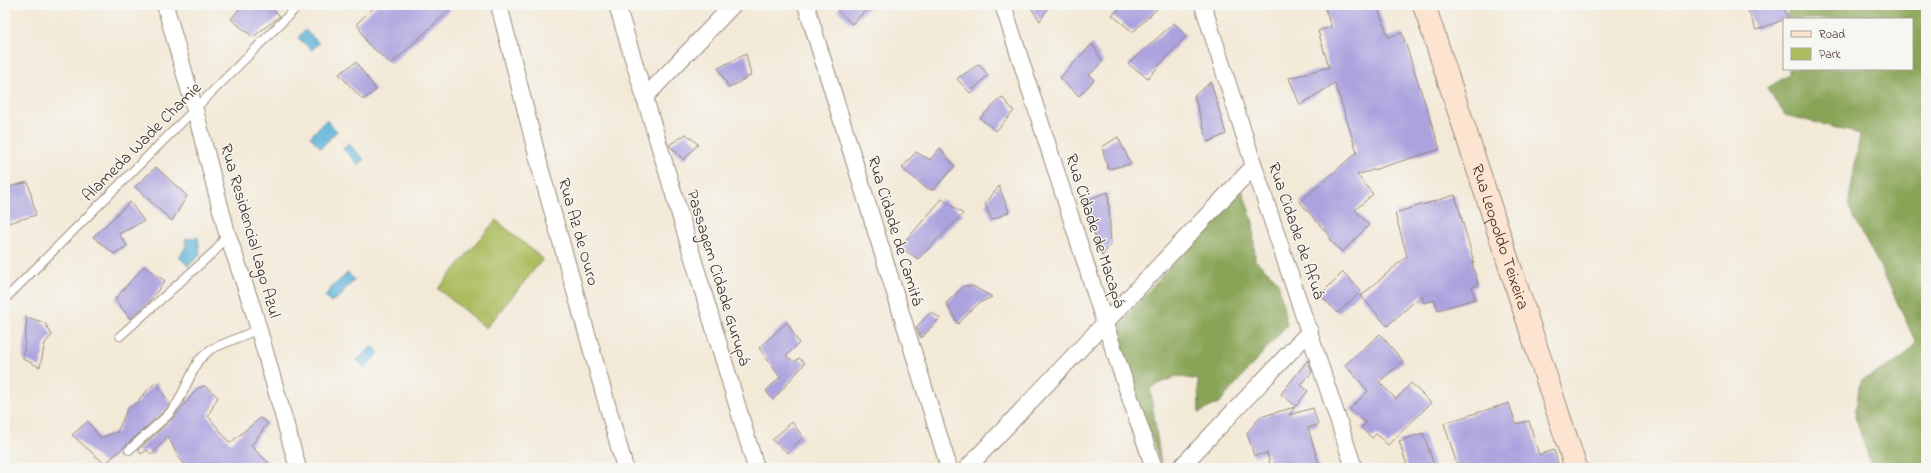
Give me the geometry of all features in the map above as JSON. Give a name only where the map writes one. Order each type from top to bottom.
[{"type":"main road","name":"Rua Leopoldo Teixeira","points":[[1424,5],[1576,468]]},
{"type":"street","name":"Rua Residencial Lago Azul","points":[[165,5],[195,110],[227,233],[258,329],[298,468]]},
{"type":"street","name":"Rua Az de Ouro","points":[[499,5],[541,171],[625,468]]},
{"type":"street","name":"Passagem Cidade Gurupá","points":[[617,5],[756,468]]},
{"type":"street","points":[[644,98],[733,5]]},
{"type":"street","name":"Rua Cidade de Camitá","points":[[806,5],[949,468]]},
{"type":"street","name":"Rua Cidade de Macapá","points":[[1003,5],[1104,324],[1154,468]]},
{"type":"street","name":"Rua Cidade de Afuá","points":[[1203,5],[1254,166],[1310,331],[1354,468]]},
{"type":"street","points":[[967,468],[1254,166]]},
{"type":"street","points":[[1180,468],[1310,331]]},
{"type":"lane","name":"Alameda Wade Chamie","points":[[5,299],[299,5]]},
{"type":"lane","points":[[120,336],[216,250],[227,233]]},
{"type":"lane","points":[[129,450],[168,415],[178,402],[198,362],[210,350],[258,329]]},
{"type":"green space","points":[[1788,5],[1926,5],[1926,468],[1872,468],[1855,416],[1860,381],[1897,362],[1916,343],[1885,276],[1848,206],[1860,134],[1785,115],[1767,88],[1789,75],[1789,70],[1913,70],[1913,18],[1788,18]]},
{"type":"green space","points":[[1241,187],[1253,222],[1255,260],[1278,281],[1287,325],[1220,402],[1199,413],[1198,380],[1177,376],[1150,388],[1161,464],[1113,331]]},
{"type":"green space","points":[[496,220],[543,259],[486,328],[438,289]]},
{"type":"water","points":[[305,30],[319,43],[312,50],[298,38]]},
{"type":"water","points":[[326,120],[337,131],[321,148],[310,137]]},
{"type":"water","points":[[348,143],[364,159],[359,165],[343,149]]},
{"type":"water","points":[[198,237],[200,255],[188,266],[179,257],[186,247],[185,239]]},
{"type":"water","points":[[348,273],[355,280],[345,289],[342,295],[331,302],[325,296],[333,286]]},
{"type":"water","points":[[373,346],[379,353],[365,368],[357,360]]},
{"type":"building","points":[[242,5],[268,5],[280,16],[253,37],[231,19]]},
{"type":"building","points":[[377,5],[455,5],[391,64],[367,43],[357,23]]},
{"type":"building","points":[[843,5],[871,5],[852,24],[837,10]]},
{"type":"building","points":[[1029,5],[1050,5],[1040,21]]},
{"type":"building","points":[[1125,5],[1161,5],[1133,32],[1112,15]]},
{"type":"building","points":[[1324,5],[1377,5],[1388,37],[1402,33],[1440,149],[1357,175],[1373,194],[1355,210],[1369,225],[1342,252],[1329,239],[1331,238],[1300,202],[1357,152],[1335,83],[1300,105],[1289,78],[1329,67],[1318,31],[1331,27]]},
{"type":"building","points":[[1746,5],[1783,5],[1788,18],[1783,18],[1783,20],[1756,30]]},
{"type":"building","points":[[1174,23],[1186,36],[1148,78],[1128,64]]},
{"type":"building","points":[[1092,44],[1103,62],[1089,75],[1094,80],[1079,96],[1060,78]]},
{"type":"building","points":[[746,54],[751,75],[729,88],[718,68]]},
{"type":"building","points":[[356,62],[376,90],[363,100],[339,74]]},
{"type":"building","points":[[979,64],[988,75],[970,93],[957,79]]},
{"type":"building","points":[[1211,82],[1226,134],[1208,142],[1194,96]]},
{"type":"building","points":[[1002,97],[1014,111],[996,131],[980,118]]},
{"type":"building","points":[[686,134],[698,144],[684,160],[669,145]]},
{"type":"building","points":[[1118,137],[1131,164],[1108,169],[1102,147]]},
{"type":"building","points":[[940,148],[955,166],[933,190],[926,188],[902,168],[916,152],[930,160]]},
{"type":"building","points":[[156,167],[187,196],[172,221],[135,187]]},
{"type":"building","points":[[28,182],[36,215],[5,224],[5,188]]},
{"type":"building","points":[[999,186],[1009,212],[992,220],[985,204]]},
{"type":"building","points":[[1108,192],[1111,244],[1102,256],[1083,201]]},
{"type":"building","points":[[1455,195],[1474,262],[1472,262],[1478,285],[1472,287],[1475,299],[1438,310],[1435,300],[1424,303],[1422,295],[1387,326],[1361,296],[1407,256],[1395,213]]},
{"type":"building","points":[[942,199],[963,214],[918,259],[900,247]]},
{"type":"building","points":[[130,202],[144,221],[119,234],[127,246],[114,254],[93,237]]},
{"type":"building","points":[[144,266],[165,281],[149,302],[130,319],[115,299]]},
{"type":"building","points":[[1343,272],[1361,291],[1338,313],[1320,295]]},
{"type":"building","points":[[964,286],[973,286],[992,297],[979,303],[958,324],[946,303]]},
{"type":"building","points":[[931,312],[940,318],[921,338],[916,327]]},
{"type":"building","points":[[27,317],[45,323],[52,335],[45,343],[40,367],[23,359]]},
{"type":"building","points":[[787,322],[799,343],[786,356],[795,362],[799,358],[805,363],[773,400],[766,391],[780,377],[759,348]]},
{"type":"building","points":[[1380,334],[1403,361],[1379,382],[1396,399],[1411,383],[1431,403],[1388,445],[1376,434],[1372,438],[1361,428],[1366,423],[1350,409],[1368,391],[1345,365]]},
{"type":"building","points":[[1308,360],[1312,372],[1301,385],[1308,391],[1296,406],[1281,394]]},
{"type":"building","points":[[156,382],[170,404],[105,464],[72,435],[88,421],[100,438],[117,432],[128,408],[140,401],[139,399]]},
{"type":"building","points":[[205,386],[218,397],[208,416],[230,443],[260,418],[268,423],[251,446],[274,468],[188,468],[178,457],[168,436],[152,455],[147,450],[141,454],[138,450],[172,419],[198,388]]},
{"type":"building","points":[[1509,403],[1516,424],[1529,421],[1539,455],[1554,450],[1559,468],[1458,468],[1444,423]]},
{"type":"building","points":[[1295,407],[1289,415],[1313,408],[1318,425],[1308,428],[1320,468],[1271,468],[1267,453],[1254,456],[1247,433],[1260,417]]},
{"type":"building","points":[[792,422],[803,437],[788,453],[772,440]]},
{"type":"building","points":[[1423,433],[1435,468],[1408,468],[1399,441]]}]
